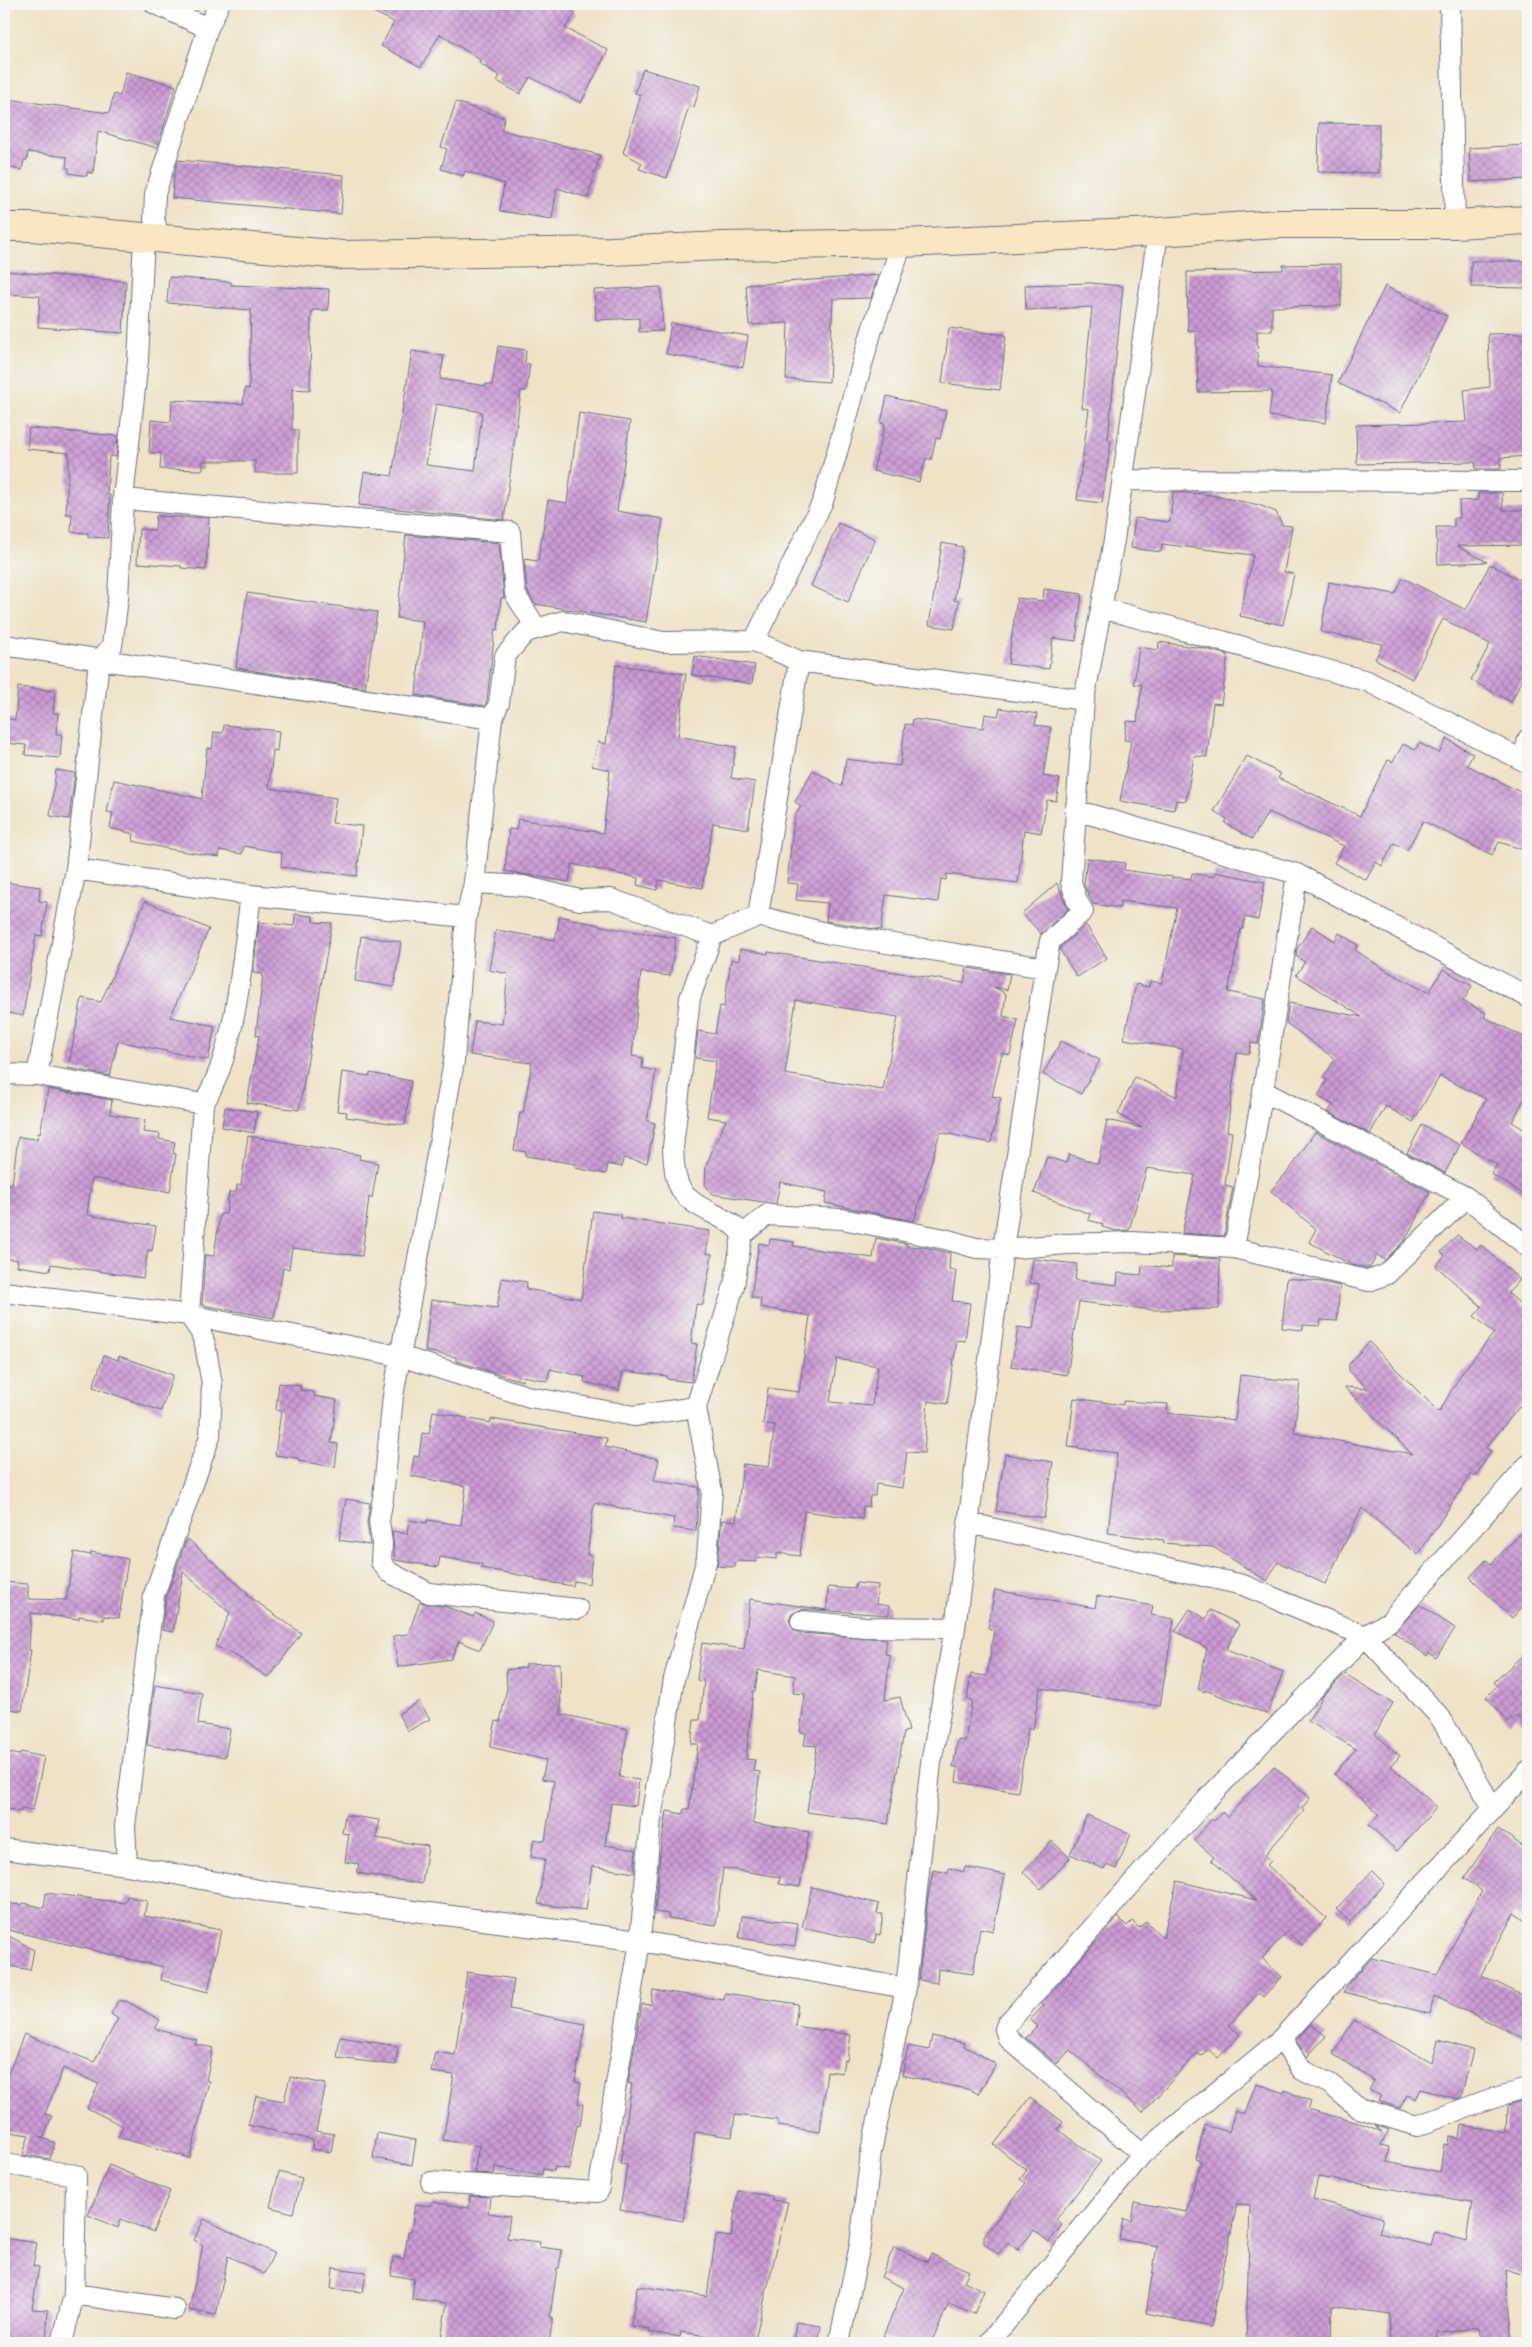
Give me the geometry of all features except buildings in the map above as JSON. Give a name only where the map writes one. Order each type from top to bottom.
[{"type":"street","points":[[155,4],[208,28]]},
{"type":"street","points":[[37,1075],[76,869],[99,661],[112,646],[118,598],[123,499],[152,239],[155,194],[208,28],[219,4]]},
{"type":"street","points":[[1450,4],[1455,224]]},
{"type":"street","points":[[4,227],[32,227],[342,255],[612,251],[722,246],[902,243],[1158,232],[1278,224],[1455,224],[1528,220]]},
{"type":"street","points":[[839,2343],[860,2245],[871,2152],[906,1988],[931,1762],[955,1628],[1004,1249],[1045,968],[1050,940],[1083,910],[1077,901],[1071,882],[1084,700],[1102,608],[1123,480],[1158,232]]},
{"type":"street","points":[[754,641],[823,501],[871,333],[902,243]]},
{"type":"street","points":[[1123,480],[1528,481]]},
{"type":"street","points":[[123,499],[510,532],[514,594],[537,629]]},
{"type":"street","points":[[1102,608],[1367,681],[1525,762],[1528,739]]},
{"type":"street","points":[[578,1609],[429,1593],[389,1572],[381,1562],[382,1543],[379,1521],[393,1396],[454,1061],[466,917],[474,883],[492,719],[499,702],[505,656],[526,632],[563,621],[663,642],[754,641],[799,661],[1084,700]]},
{"type":"street","points":[[4,645],[99,661],[492,719]]},
{"type":"street","points":[[758,916],[799,661]]},
{"type":"street","points":[[1075,810],[1297,874],[1528,997]]},
{"type":"street","points":[[76,869],[251,895],[466,917]]},
{"type":"street","points":[[1234,1248],[1263,1090],[1297,874]]},
{"type":"street","points":[[474,883],[524,886],[580,900],[611,899],[712,936],[758,916],[830,934],[1045,968]]},
{"type":"street","points":[[127,1865],[125,1826],[154,1595],[210,1436],[212,1384],[205,1344],[200,1331],[189,1315],[202,1104],[213,1088],[231,1026],[251,895]]},
{"type":"street","points":[[431,2182],[598,2192],[640,1941],[651,1819],[674,1679],[707,1558],[712,1492],[696,1407],[734,1286],[742,1235],[736,1225],[694,1205],[681,1192],[674,1172],[673,1147],[690,998],[712,936]]},
{"type":"street","points":[[4,1074],[37,1075],[202,1104]]},
{"type":"street","points":[[1263,1090],[1466,1197],[1528,1247]]},
{"type":"street","points":[[742,1235],[767,1215],[842,1218],[946,1239],[976,1248],[1004,1249],[1067,1244],[1132,1242],[1234,1248],[1369,1281],[1387,1274],[1466,1197]]},
{"type":"street","points":[[4,1292],[189,1315],[400,1356],[530,1397],[634,1416],[696,1407]]},
{"type":"street","points":[[1142,2154],[1008,2038],[1005,2029],[1007,2024],[1210,1797],[1365,1636],[1390,1621],[1528,1465]]},
{"type":"street","points":[[969,1523],[1244,1585],[1365,1636],[1440,1717],[1493,1808]]},
{"type":"street","points":[[801,1621],[874,1628],[955,1628]]},
{"type":"street","points":[[989,2343],[1142,2154],[1280,2039],[1528,1771]]},
{"type":"street","points":[[4,1849],[127,1865],[264,1891],[640,1941],[906,1988]]},
{"type":"street","points":[[1280,2039],[1302,2070],[1330,2084],[1359,2108],[1417,2126],[1496,2097],[1528,2088]]},
{"type":"street","points":[[4,2164],[76,2175],[74,2294],[62,2343]]},
{"type":"street","points":[[74,2294],[175,2309]]}]
